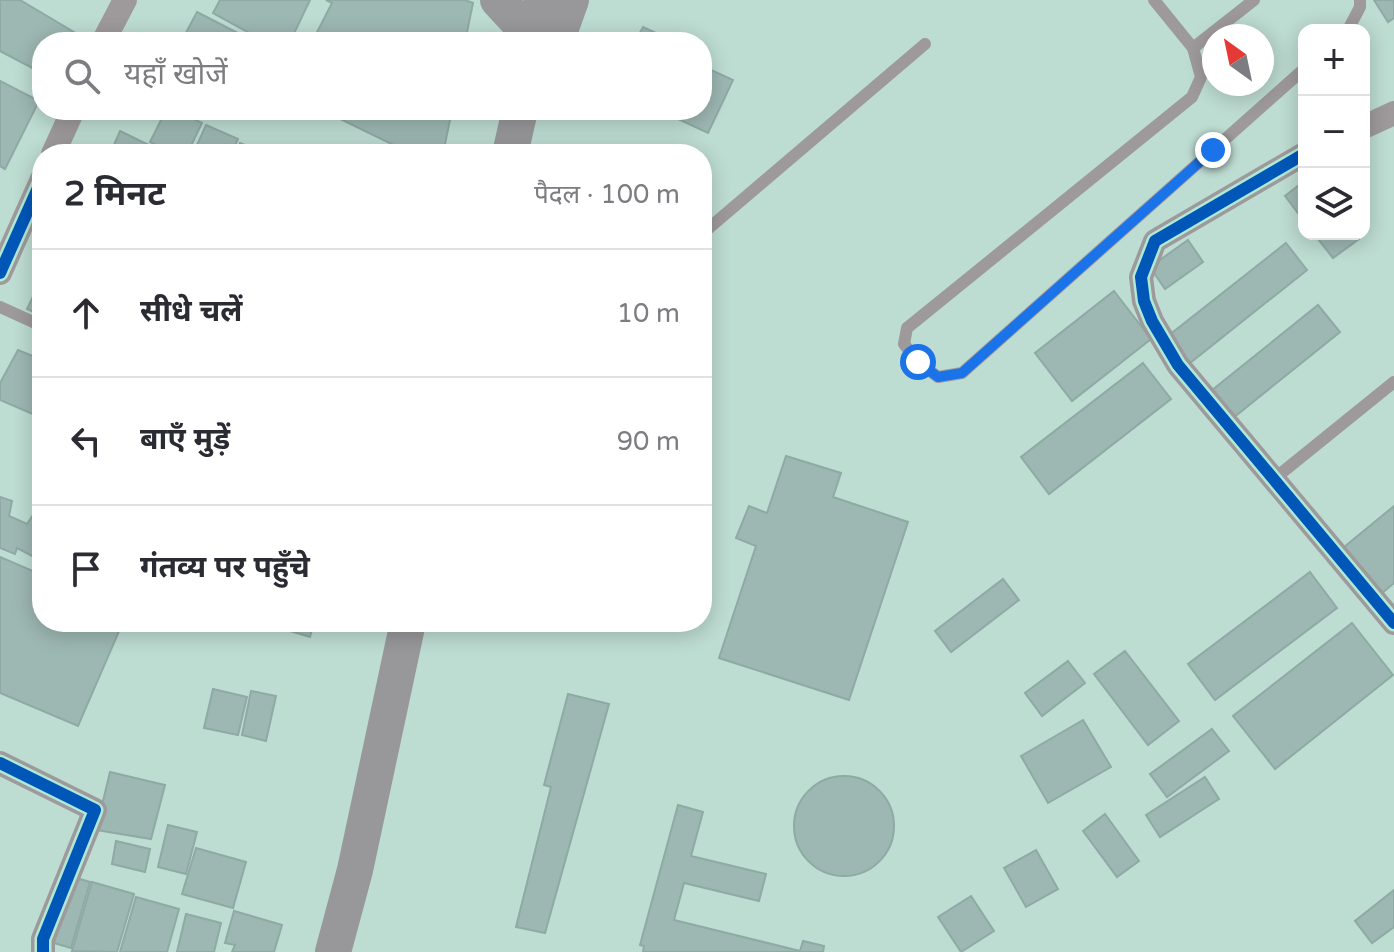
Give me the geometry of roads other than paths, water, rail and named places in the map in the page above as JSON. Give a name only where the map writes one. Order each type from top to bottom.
[{"type":"main road","points":[[498,0],[532,32]]},
{"type":"main road","points":[[542,32],[544,0]]},
{"type":"main road","points":[[548,32],[571,0]]},
{"type":"main road","points":[[512,144],[518,120]]},
{"type":"main road","points":[[529,144],[534,120]]},
{"type":"main road","points":[[333,952],[355,870],[406,632]]},
{"type":"main road","points":[[354,952],[424,632]]},
{"type":"street","points":[[108,32],[125,0]]},
{"type":"street","points":[[1370,124],[1394,113]]},
{"type":"street","points":[[58,144],[68,120]]},
{"type":"street","points":[[1298,158],[1155,241],[1141,277],[1144,301],[1178,365],[1394,623]]},
{"type":"street","points":[[0,273],[32,201]]},
{"type":"street","points":[[0,763],[95,810],[43,939],[43,952]]},
{"type":"lane","points":[[1154,0],[1193,48],[1201,77],[1192,97],[907,328],[904,344],[918,362],[938,377],[962,373],[1298,74]]},
{"type":"lane","points":[[1193,48],[1254,0]]},
{"type":"lane","points":[[1351,24],[1360,7],[1360,0]]},
{"type":"lane","points":[[712,225],[925,44]]},
{"type":"lane","points":[[0,307],[32,321]]},
{"type":"lane","points":[[1274,479],[1394,382]]}]
